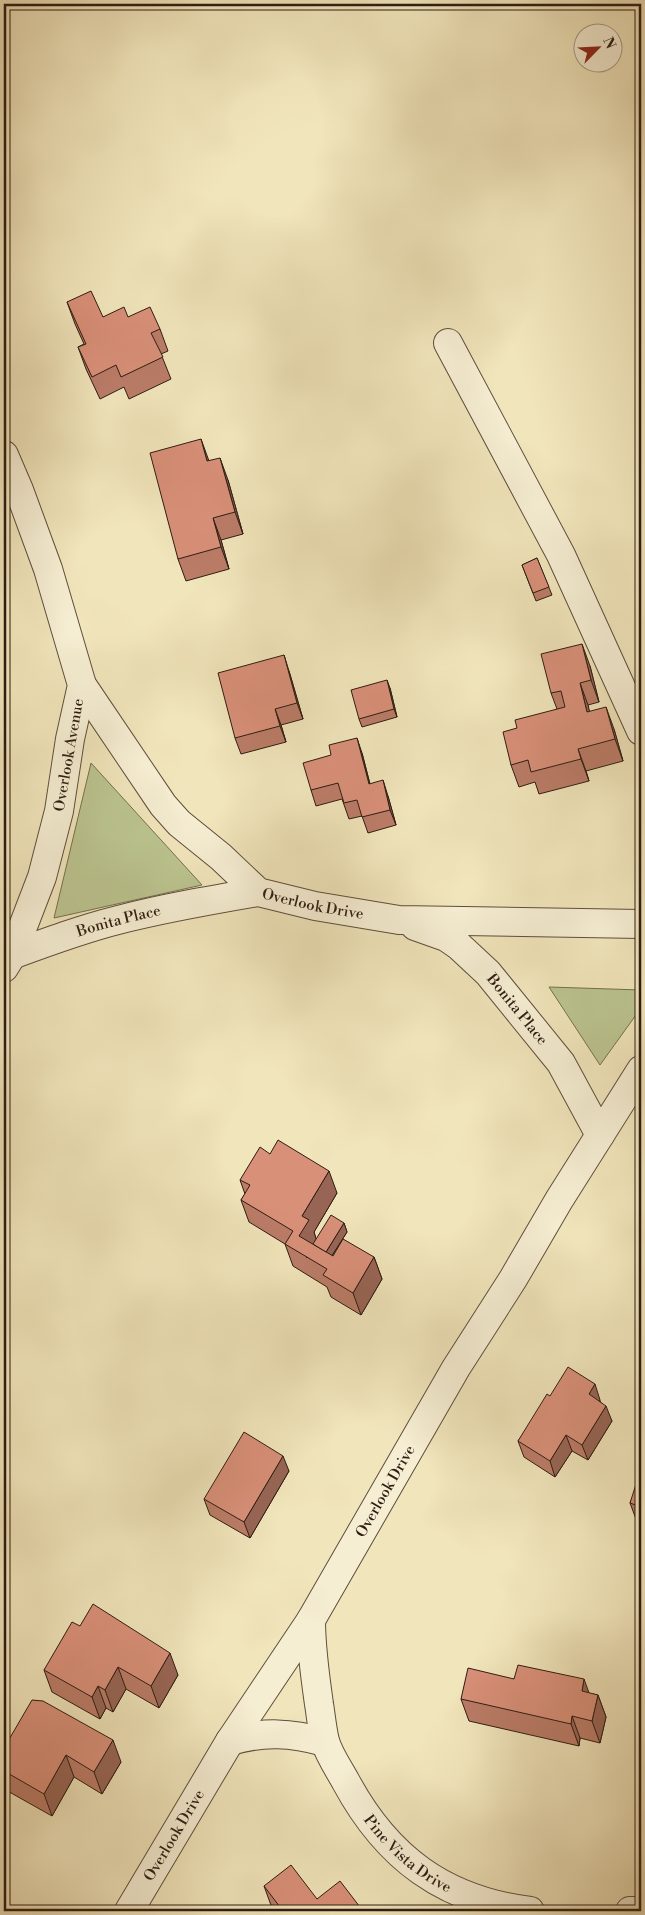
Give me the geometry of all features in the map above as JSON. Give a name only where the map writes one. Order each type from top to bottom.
[{"type":"street","points":[[448,343],[561,555],[641,731]]},
{"type":"street","name":"Overlook Avenue","points":[[4,455],[48,569],[82,685],[70,739],[59,812],[42,877],[8,961]]},
{"type":"street","name":"Overlook Drive","points":[[82,685],[168,811],[179,823],[221,857],[258,892],[315,906],[399,920],[641,924]]},
{"type":"street","name":"Bonita Place","points":[[8,961],[71,934],[117,920],[179,906],[258,892]]},
{"type":"street","name":"Bonita Place","points":[[399,920],[446,937],[459,946],[488,973],[561,1063],[600,1135]]},
{"type":"street","name":"Overlook Drive","points":[[129,1911],[230,1741],[311,1620],[456,1368],[641,1070]]},
{"type":"street","name":"Pine Vista Drive","points":[[311,1620],[311,1646],[325,1742],[360,1807],[402,1857],[425,1875],[458,1892],[503,1908],[530,1911]]},
{"type":"street","points":[[230,1741],[273,1733],[303,1736],[325,1742]]},
{"type":"street","points":[[630,1911],[641,1911]]},
{"type":"green space","points":[[91,763],[202,885],[54,918]]},
{"type":"green space","points":[[549,987],[641,990],[641,1008],[600,1065]]},
{"type":"building","points":[[91,291],[103,317],[124,307],[128,317],[150,307],[160,329],[151,333],[163,357],[121,377],[116,365],[92,377],[78,347],[86,344],[67,302]]},
{"type":"building","points":[[201,439],[207,461],[220,458],[235,512],[213,518],[221,547],[178,559],[150,453]]},
{"type":"building","points":[[537,558],[549,587],[533,593],[522,565]]},
{"type":"building","points":[[582,644],[591,680],[580,683],[587,712],[606,707],[615,739],[578,749],[581,759],[531,772],[528,760],[511,765],[503,732],[517,728],[515,720],[565,707],[561,691],[551,693],[541,654]]},
{"type":"building","points":[[284,655],[297,703],[275,709],[280,726],[235,738],[218,673]]},
{"type":"building","points":[[387,680],[394,709],[359,719],[351,690]]},
{"type":"building","points":[[357,738],[369,784],[383,780],[390,810],[362,817],[357,800],[344,803],[338,783],[311,790],[303,763],[331,755],[329,745]]},
{"type":"building","points":[[278,1140],[329,1171],[302,1216],[309,1220],[299,1236],[333,1256],[343,1239],[374,1257],[353,1293],[323,1275],[327,1269],[285,1244],[293,1231],[241,1200],[250,1185],[240,1180],[260,1147],[270,1154]]},
{"type":"building","points":[[331,1215],[344,1223],[326,1252],[313,1244]]},
{"type":"building","points":[[568,1367],[595,1384],[589,1394],[606,1406],[582,1445],[566,1435],[550,1461],[518,1441],[547,1394],[550,1396]]},
{"type":"building","points":[[244,1432],[283,1456],[244,1522],[204,1499]]},
{"type":"building","points":[[638,1478],[641,1479],[641,1507],[630,1503]]},
{"type":"building","points":[[93,1604],[170,1653],[151,1686],[118,1667],[105,1690],[98,1686],[92,1697],[44,1670],[72,1622],[80,1626]]},
{"type":"building","points":[[518,1665],[584,1679],[582,1691],[598,1695],[592,1721],[572,1716],[571,1724],[461,1699],[468,1668],[514,1679]]},
{"type":"building","points":[[32,1700],[43,1701],[113,1740],[94,1772],[66,1755],[44,1794],[4,1771],[4,1748]]},
{"type":"building","points":[[291,1865],[317,1899],[340,1881],[363,1911],[283,1911],[264,1886]]}]
